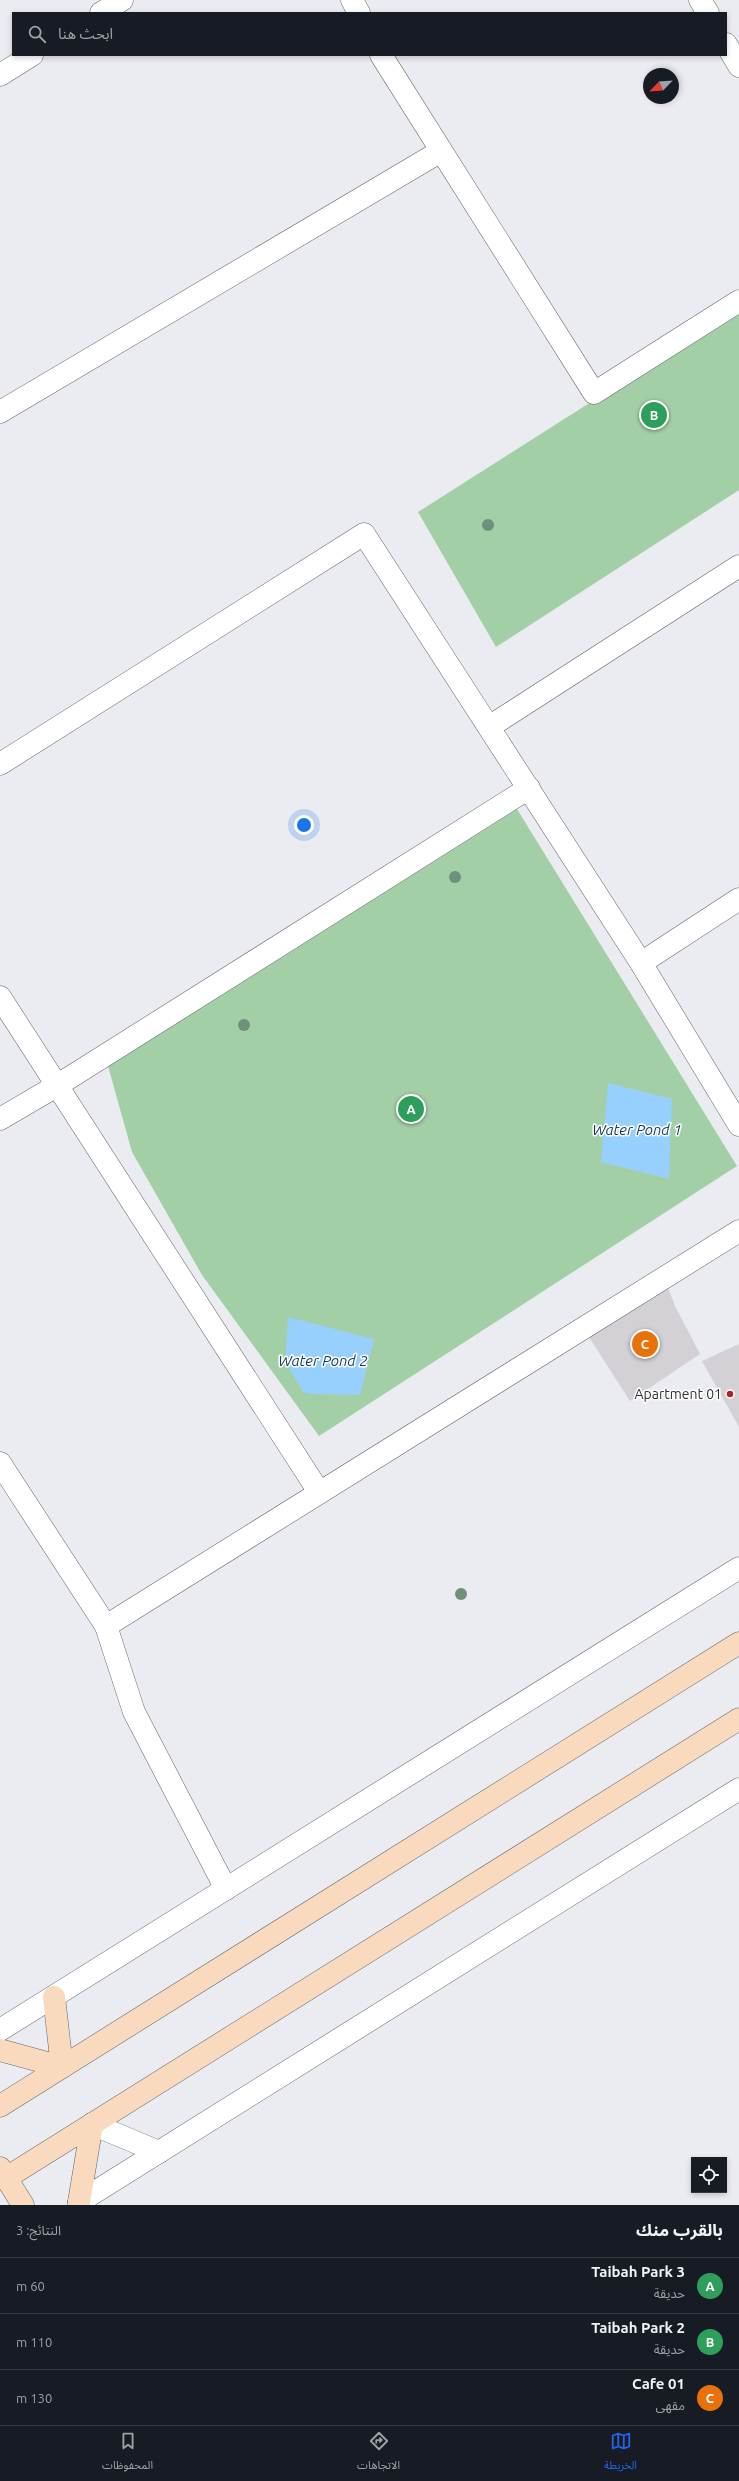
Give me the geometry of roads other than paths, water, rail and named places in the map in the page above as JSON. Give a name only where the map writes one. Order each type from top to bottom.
[{"type":"main road","points":[[0,2106],[739,1643]]},
{"type":"main road","points":[[23,2205],[2,2175],[92,2124],[739,1719]]},
{"type":"main road","points":[[54,1997],[62,2067]]},
{"type":"main road","points":[[0,2050],[62,2067]]},
{"type":"main road","points":[[80,2204],[92,2124]]},
{"type":"street","points":[[103,12],[122,0]]},
{"type":"street","points":[[352,0],[358,12]]},
{"type":"street","points":[[700,0],[707,12]]},
{"type":"street","points":[[727,46],[739,66]]},
{"type":"street","points":[[0,75],[30,56]]},
{"type":"street","points":[[382,56],[594,393],[739,301]]},
{"type":"street","points":[[0,412],[441,151]]},
{"type":"street","points":[[0,764],[364,534],[641,963],[739,1125]]},
{"type":"street","points":[[489,727],[739,566]]},
{"type":"street","points":[[0,1119],[58,1086],[529,788]]},
{"type":"street","points":[[641,963],[739,900]]},
{"type":"street","points":[[0,996],[319,1492]]},
{"type":"street","points":[[106,1626],[739,1231]]},
{"type":"street","points":[[0,1463],[106,1626],[134,1712],[226,1889]]},
{"type":"street","points":[[0,2030],[739,1568]]},
{"type":"street","points":[[80,2204],[159,2152],[739,1789]]},
{"type":"street","points":[[92,2124],[159,2152]]},
{"type":"water","name":"Water Pond 1","points":[[608,1083],[672,1099],[669,1179],[601,1162]]},
{"type":"water","name":"Water Pond 2","points":[[288,1317],[374,1339],[360,1395],[312,1394],[303,1392],[285,1362]]},
{"type":"place","name":"Taibah Park 2","points":[[654,415]]},
{"type":"place","name":"Taibah Park 3","points":[[411,1109]]},
{"type":"place","name":"Cafe 01","points":[[645,1344]]},
{"type":"place","name":"Apartment 01","points":[[730,1394]]}]
